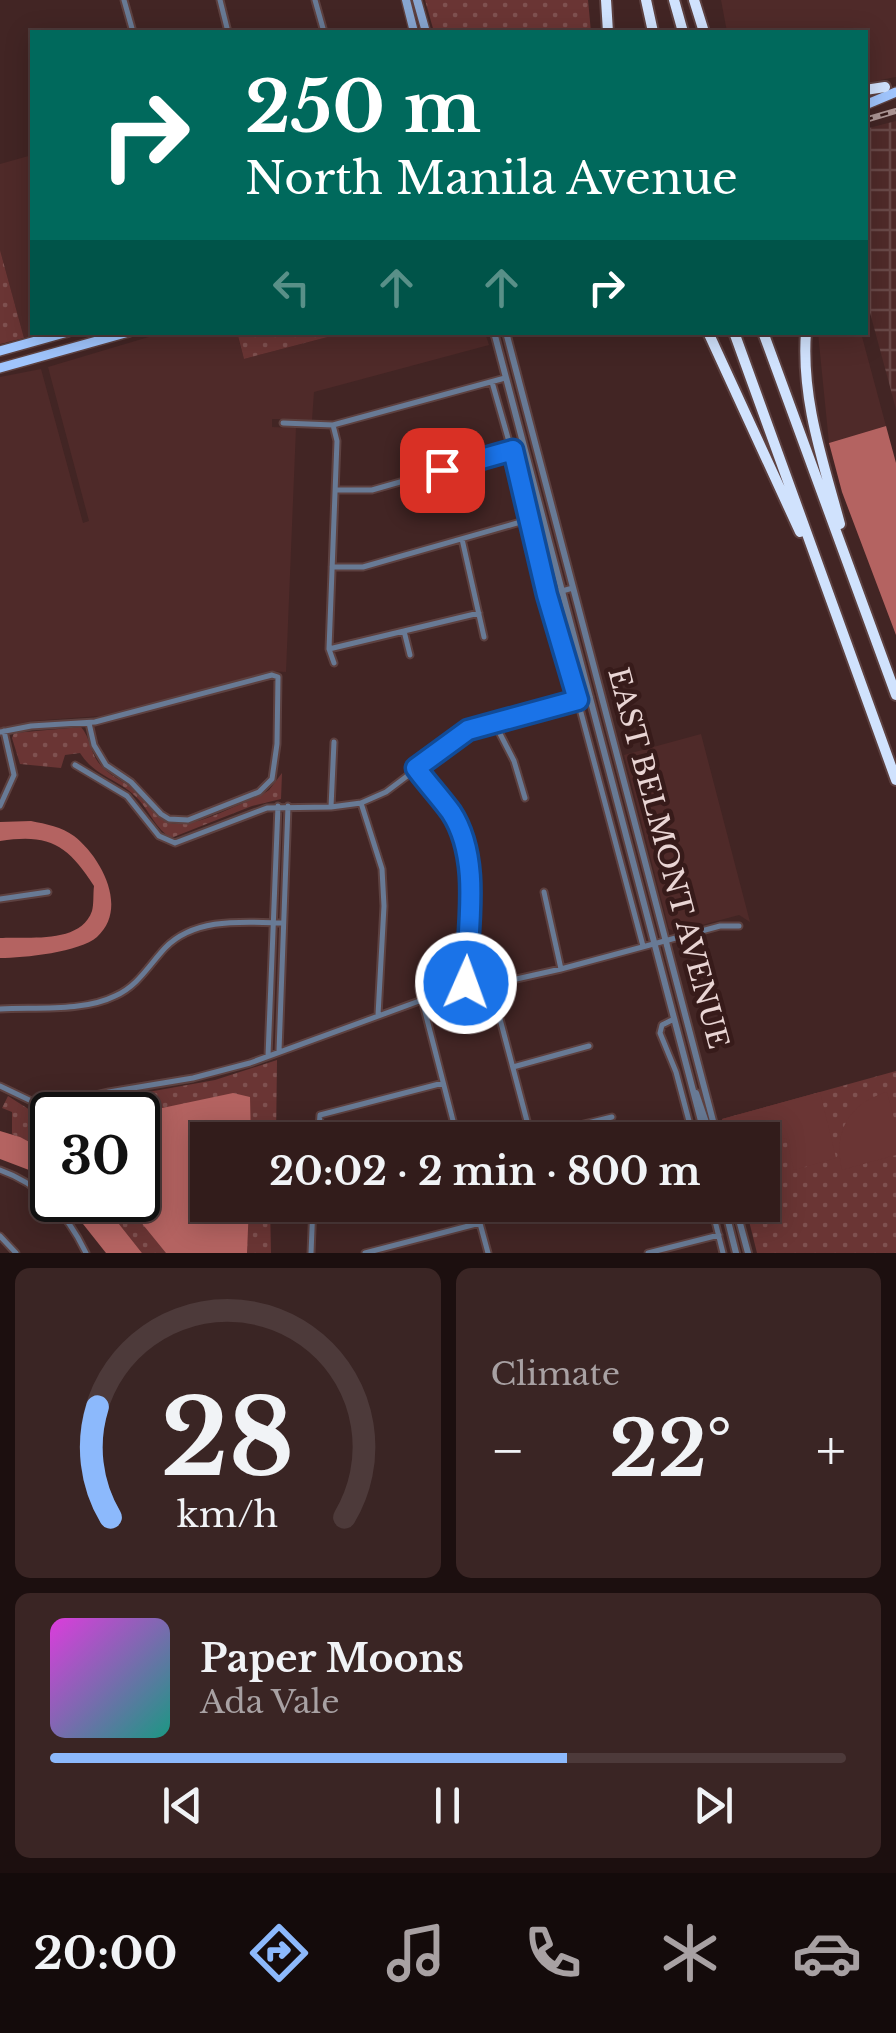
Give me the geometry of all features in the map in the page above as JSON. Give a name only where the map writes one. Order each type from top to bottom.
[{"type":"highway","points":[[606,0],[608,30]]},
{"type":"highway","points":[[646,0],[652,30]]},
{"type":"highway","points":[[674,0],[682,30]]},
{"type":"highway","points":[[694,0],[703,30]]},
{"type":"highway","points":[[868,91],[893,90]]},
{"type":"highway","points":[[709,335],[834,609]]},
{"type":"highway","points":[[735,335],[896,780]]},
{"type":"highway","points":[[764,335],[896,695]]},
{"type":"highway","points":[[806,335],[805,375],[810,410],[860,597]]},
{"type":"main road","points":[[406,0],[414,30]]},
{"type":"main road","points":[[417,0],[425,30]]},
{"type":"main road","points":[[868,104],[893,90]]},
{"type":"main road","points":[[0,351],[57,335]]},
{"type":"main road","points":[[0,368],[119,335]]},
{"type":"street","points":[[124,0],[132,30]]},
{"type":"street","points":[[220,0],[228,30]]},
{"type":"street","points":[[315,0],[323,30]]},
{"type":"street","name":"EAST BELMONT AVENUE","points":[[495,335],[691,1083],[705,1122]]},
{"type":"street","name":"EAST BELMONT AVENUE","points":[[507,335],[666,940],[708,1122]]},
{"type":"street","points":[[283,423],[334,425],[505,378]]},
{"type":"street","name":"EAST BELMONT AVENUE","points":[[492,382],[644,946]]},
{"type":"street","points":[[334,425],[336,490],[329,649],[334,663]]},
{"type":"street","points":[[336,490],[372,490],[513,450]]},
{"type":"street","points":[[332,567],[363,566],[531,519]]},
{"type":"street","points":[[462,539],[484,637]]},
{"type":"street","points":[[547,595],[574,588]]},
{"type":"street","points":[[329,649],[479,613]]},
{"type":"street","points":[[404,632],[410,655]]},
{"type":"street","points":[[0,806],[14,775],[2,732],[30,726],[90,723],[272,675],[278,678],[272,779],[259,792],[188,820],[168,819],[131,782],[106,765],[94,744],[90,723]]},
{"type":"street","points":[[74,765],[117,788],[137,806],[159,836],[171,844],[278,806],[361,803],[386,792],[460,734],[590,697]]},
{"type":"street","points":[[495,724],[514,760],[525,798]]},
{"type":"street","points":[[330,807],[334,742]]},
{"type":"street","points":[[416,768],[452,814],[462,837],[469,872],[467,990]]},
{"type":"street","points":[[361,803],[382,869],[384,906],[378,1015]]},
{"type":"street","points":[[268,1056],[278,806]]},
{"type":"street","points":[[280,1051],[288,806]]},
{"type":"street","points":[[0,899],[48,892]]},
{"type":"street","points":[[544,892],[560,969]]},
{"type":"street","points":[[0,1009],[106,1000],[130,987],[165,948],[188,932],[231,922],[283,923]]},
{"type":"street","points":[[0,1086],[40,1107],[193,1078],[268,1056],[422,1000],[560,969],[720,926],[739,926]]},
{"type":"street","points":[[492,985],[528,1122]]},
{"type":"street","points":[[422,1000],[453,1122]]},
{"type":"street","name":"EAST BELMONT AVENUE","points":[[674,1019],[662,1025],[660,1033],[676,1072],[689,1122]]},
{"type":"street","points":[[513,1067],[589,1046]]},
{"type":"street","points":[[319,1122],[320,1115],[443,1084]]},
{"type":"street","points":[[591,1122],[612,1116]]},
{"type":"street","points":[[0,1170],[42,1192],[69,1224],[86,1253]]},
{"type":"street","points":[[311,1253],[312,1222]]},
{"type":"street","points":[[716,1222],[724,1253]]},
{"type":"street","points":[[728,1222],[736,1253]]},
{"type":"street","points":[[740,1222],[748,1253]]},
{"type":"street","points":[[366,1253],[480,1223],[488,1253]]},
{"type":"street","points":[[649,1253],[719,1235]]},
{"type":"street","points":[[0,1236],[16,1253]]},
{"type":"shaded area","points":[[425,0],[588,0],[591,30],[433,30]]},
{"type":"shaded area","points":[[721,0],[896,0],[896,77],[868,82],[868,30],[727,30]]},
{"type":"shaded area","points":[[896,121],[896,409],[868,305],[868,128]]},
{"type":"shaded area","points":[[30,156],[30,335],[36,335],[24,338],[0,250],[0,164]]},
{"type":"shaded area","points":[[0,250],[24,338],[0,344]]},
{"type":"shaded area","points":[[155,335],[238,335],[244,359],[335,335],[486,335],[489,345],[314,392],[312,420],[272,419],[272,427],[296,428],[286,672],[271,671],[100,716],[31,721],[0,728],[0,377],[41,369],[83,523],[89,521],[48,367]]},
{"type":"shaded area","points":[[238,335],[335,335],[244,359]]},
{"type":"shaded area","points":[[818,335],[862,335],[886,426],[829,443]]},
{"type":"shaded area","points":[[886,426],[896,463],[896,635],[842,492],[829,443]]},
{"type":"shaded area","points":[[81,727],[102,767],[136,791],[159,817],[173,824],[211,817],[260,796],[282,773],[281,799],[252,806],[171,838],[131,793],[93,768],[80,753],[65,755],[61,768],[20,764],[14,733]]},
{"type":"shaded area","points":[[701,734],[750,922],[739,915],[676,932],[669,929],[624,755]]},
{"type":"shaded area","points":[[31,821],[64,830],[84,845],[108,884],[111,912],[97,937],[78,947],[0,958],[0,938],[65,934],[86,922],[92,911],[94,886],[66,852],[32,839],[0,841],[0,822]]},
{"type":"shaded area","points":[[277,1060],[276,1122],[190,1122],[190,1222],[270,1222],[271,1253],[142,1253],[117,1222],[160,1222],[160,1092],[148,1092],[215,1080]]},
{"type":"shaded area","points":[[896,1071],[896,1253],[757,1253],[749,1222],[780,1222],[780,1122],[722,1119]]},
{"type":"shaded area","points":[[820,1092],[836,1158],[794,1170],[786,1138],[780,1139],[780,1122],[722,1119]]},
{"type":"shaded area","points":[[887,1092],[896,1126],[896,1155],[842,1170],[840,1143],[847,1121],[863,1103]]},
{"type":"shaded area","points":[[233,1093],[250,1097],[251,1122],[190,1122],[190,1222],[248,1222],[247,1253],[166,1253],[141,1222],[160,1222],[160,1108]]},
{"type":"shaded area","points":[[8,1096],[30,1110],[30,1143],[12,1134],[12,1112],[2,1108]]},
{"type":"shaded area","points":[[0,1131],[30,1142],[30,1171],[0,1159]]},
{"type":"shaded area","points":[[81,1222],[117,1222],[142,1253],[106,1253]]},
{"type":"railway","points":[[868,119],[896,111]]},
{"type":"route","points":[[442,470],[513,450],[547,595],[578,700],[468,730],[416,768],[452,814],[462,837],[469,872],[466,983]]}]
